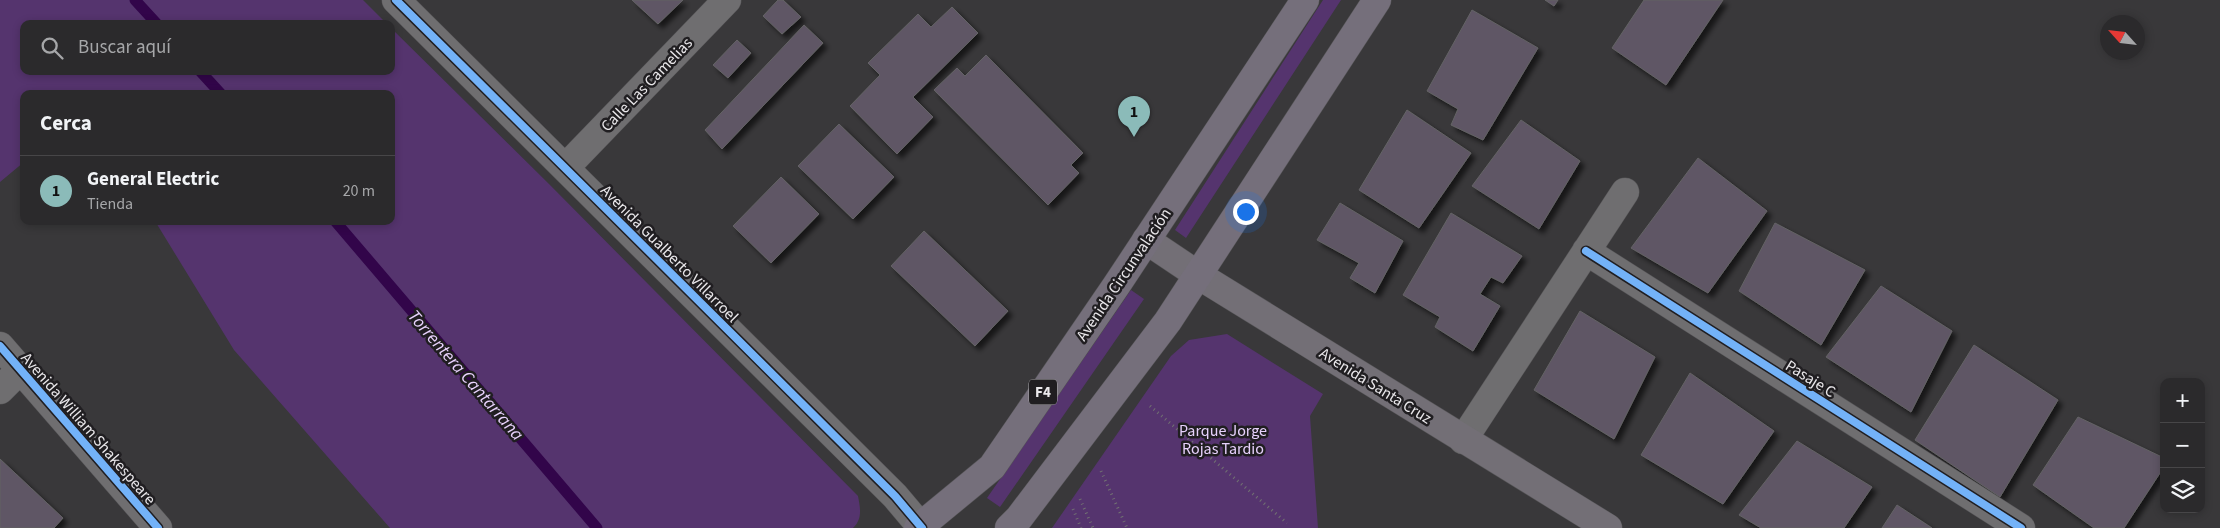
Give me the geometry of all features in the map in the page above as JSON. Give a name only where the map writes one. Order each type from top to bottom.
[{"type":"highway","name":"Avenida Circunvalación","points":[[920,527],[992,467],[1146,240],[1305,0]]},
{"type":"highway","points":[[1009,528],[1019,518],[1168,321],[1377,0]]},
{"type":"main road","name":"Avenida Santa Cruz","points":[[1146,240],[1198,275],[1608,528]]},
{"type":"street","name":"Avenida Gualberto Villarroel","points":[[396,0],[895,496],[920,527]]},
{"type":"street","name":"Calle Las Camelias","points":[[565,168],[727,0]]},
{"type":"street","points":[[1463,440],[1625,192]]},
{"type":"street","name":"Pasaje C","points":[[1586,252],[2021,528]]},
{"type":"street","name":"Avenida William Shakespeare","points":[[0,346],[158,528]]},
{"type":"street","points":[[0,390],[20,370]]},
{"type":"path","points":[[1150,406],[1288,523]]},
{"type":"path","points":[[1101,471],[1126,528]]},
{"type":"path","points":[[1080,499],[1093,528]]},
{"type":"path","points":[[1073,509],[1081,528]]},
{"type":"green space","points":[[0,0],[363,0],[383,20],[20,20],[20,75],[395,75],[395,32],[549,184],[858,496],[860,513],[858,521],[853,528],[390,528],[234,350],[157,225],[395,225],[395,90],[20,90],[20,165],[0,182]]},
{"type":"green space","points":[[1323,0],[1341,0],[1186,238],[1175,230]]},
{"type":"green space","points":[[1131,290],[1144,299],[1000,507],[987,498]]},
{"type":"green space","name":"Parque Jorge Rojas Tardio","points":[[1227,334],[1323,394],[1310,416],[1318,528],[1052,528],[1171,356],[1189,340]]},
{"type":"building","points":[[632,0],[683,0],[658,24]]},
{"type":"building","points":[[778,0],[783,0],[801,17],[782,34],[763,16]]},
{"type":"building","points":[[1545,0],[1558,0],[1554,6]]},
{"type":"building","points":[[1644,0],[1723,0],[1666,85],[1612,48]]},
{"type":"building","points":[[952,7],[978,33],[913,97],[933,117],[897,154],[850,106],[880,75],[868,63],[918,14],[931,27]]},
{"type":"building","points":[[1472,10],[1538,48],[1483,140],[1451,125],[1458,109],[1427,91]]},
{"type":"building","points":[[804,25],[823,43],[722,149],[705,130]]},
{"type":"building","points":[[737,40],[751,53],[728,78],[713,65]]},
{"type":"building","points":[[986,55],[1083,153],[1071,165],[1079,173],[1048,205],[934,90],[957,68],[965,76]]},
{"type":"building","points":[[1407,110],[1471,153],[1419,228],[1359,190]]},
{"type":"building","points":[[1521,120],[1580,161],[1539,229],[1472,186]]},
{"type":"building","points":[[839,124],[894,177],[853,219],[798,166]]},
{"type":"building","points":[[1698,158],[1767,211],[1708,293],[1631,248]]},
{"type":"building","points":[[781,177],[819,214],[771,263],[733,226]]},
{"type":"building","points":[[1340,203],[1403,241],[1375,293],[1350,278],[1359,263],[1317,240]]},
{"type":"building","points":[[1451,213],[1522,256],[1503,283],[1491,277],[1480,294],[1500,306],[1473,351],[1435,327],[1440,317],[1403,295]]},
{"type":"building","points":[[1775,223],[1865,270],[1821,345],[1739,291]]},
{"type":"building","points":[[924,231],[1008,311],[975,346],[891,266]]},
{"type":"building","points":[[1881,286],[1952,331],[1911,412],[1826,357]]},
{"type":"building","points":[[1580,311],[1655,357],[1614,439],[1534,390]]},
{"type":"building","points":[[1974,345],[2058,400],[2000,497],[1915,440]]},
{"type":"building","points":[[1690,373],[1774,431],[1723,504],[1641,455]]},
{"type":"building","points":[[2078,417],[2160,456],[2160,473],[2124,528],[2094,528],[2033,485]]},
{"type":"building","points":[[1797,441],[1872,487],[1844,528],[1761,528],[1739,515]]},
{"type":"building","points":[[0,459],[63,518],[54,528],[0,528]]},
{"type":"building","points":[[1897,505],[1932,528],[1882,528]]},
{"type":"waterway","name":"Torrentera Cantarrana","points":[[135,0],[153,20]]},
{"type":"waterway","name":"Torrentera Cantarrana","points":[[204,75],[217,90]]},
{"type":"waterway","name":"Torrentera Cantarrana","points":[[338,225],[597,528]]},
{"type":"cycle path","points":[[396,0],[895,496],[922,528]]},
{"type":"cycle path","points":[[1586,251],[2021,528]]},
{"type":"cycle path","points":[[0,346],[158,528]]},
{"type":"place","name":"General Electric","points":[[1134,137]]}]
